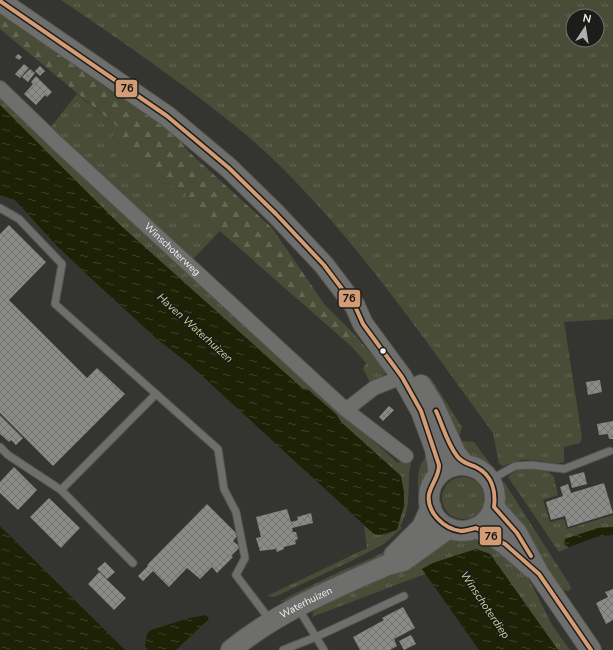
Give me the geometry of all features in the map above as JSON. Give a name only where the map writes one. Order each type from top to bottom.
[{"type":"main road","points":[[0,1],[167,116],[229,168],[276,214],[313,254],[355,306],[363,324],[402,377],[421,411],[435,449],[439,474]]},
{"type":"main road","points":[[355,306],[372,317],[407,365],[433,404],[450,443],[456,454],[465,464]]},
{"type":"main road","points":[[465,464],[477,468],[490,480],[495,493],[494,507],[489,518],[476,528],[462,531],[449,528],[436,518],[431,508],[430,490],[439,474],[453,466],[465,464]]},
{"type":"main road","points":[[494,507],[517,533],[539,574],[591,650]]},
{"type":"main road","name":"Waterhuizen","points":[[387,565],[396,553],[422,527],[431,508]]},
{"type":"main road","name":"Waterhuizen","points":[[231,650],[297,606],[387,565],[403,561],[449,528]]},
{"type":"main road","points":[[476,528],[505,544],[539,574]]},
{"type":"street","name":"Winschoterweg","points":[[0,88],[188,265],[346,410],[406,456]]},
{"type":"street","points":[[346,410],[374,388],[402,377]]},
{"type":"lane","points":[[0,208],[19,219],[62,264],[55,304],[218,449],[224,489],[236,512],[245,558],[236,574],[271,622]]},
{"type":"lane","points":[[61,490],[156,394]]},
{"type":"lane","points":[[0,446],[8,454],[61,490],[134,563]]},
{"type":"lane","points":[[490,480],[515,466],[532,465],[564,469],[610,451]]},
{"type":"lane","points":[[283,650],[316,637],[404,596]]},
{"type":"lane","points":[[297,606],[324,650]]},
{"type":"green space","points":[[61,0],[613,0],[613,319],[564,322],[582,437],[580,443],[564,447],[564,462],[551,463],[527,460],[517,461],[503,466],[499,464],[493,433],[416,327],[362,257],[305,191],[274,160],[224,117],[161,69]]},
{"type":"green space","points":[[0,10],[87,74],[173,133],[190,153],[272,228],[325,305],[353,333],[352,347],[220,231],[189,201],[185,190],[157,181],[141,162],[112,137],[119,128],[0,29]]},
{"type":"green space","points":[[0,94],[327,400],[398,463],[405,458],[411,462],[408,503],[400,526],[402,528],[384,544],[347,563],[274,597],[267,596],[367,548],[364,526],[377,533],[387,534],[394,530],[399,522],[402,511],[403,499],[401,476],[341,422],[336,414],[308,389],[303,389],[119,224],[0,105]]},
{"type":"green space","points":[[77,94],[119,128],[112,137],[141,162],[157,181],[185,190],[189,201],[220,231],[191,261],[50,128]]},
{"type":"green space","points":[[353,333],[387,372],[384,374],[386,378],[371,384],[363,369],[366,363],[352,347]]},
{"type":"green space","points":[[430,377],[462,427],[460,434],[453,438],[436,392],[428,378]]},
{"type":"green space","points":[[462,441],[474,442],[493,468],[492,469],[471,458],[456,443]]},
{"type":"green space","points":[[431,453],[429,467],[422,489],[419,519],[410,533],[397,546],[362,568],[291,600],[279,602],[339,572],[375,557],[399,541],[411,526],[417,513],[419,471],[425,458]]},
{"type":"green space","points":[[523,468],[548,471],[554,477],[558,495],[543,500],[550,522],[564,519],[567,529],[613,515],[613,527],[598,528],[565,539],[565,546],[569,547],[559,552],[508,477],[515,471]]},
{"type":"green space","points":[[459,477],[467,477],[475,480],[481,486],[484,498],[481,510],[475,516],[467,519],[459,519],[451,516],[445,510],[442,502],[442,494],[445,486],[451,480]]},
{"type":"green space","points":[[504,482],[570,585],[571,589],[568,591],[563,590],[529,541],[505,510],[500,484]]},
{"type":"green space","points":[[480,537],[519,566],[529,579],[552,625],[570,650],[558,650],[490,554],[476,549],[433,563],[422,569],[425,574],[312,617],[314,609],[447,539]]},
{"type":"water","name":"Haven Waterhuizen","points":[[0,105],[119,224],[303,389],[307,389],[336,414],[341,422],[401,476],[404,492],[404,506],[397,530],[379,535],[374,534],[188,363],[157,339],[96,283],[57,246],[15,200],[0,195]]},
{"type":"water","points":[[0,526],[125,650],[0,650]]},
{"type":"water","points":[[613,527],[613,535],[596,537],[569,547],[564,544],[565,539],[598,528]]},
{"type":"water","name":"Winschoterdiep","points":[[476,549],[490,554],[558,650],[479,650],[422,569],[433,563]]},
{"type":"water","points":[[206,615],[209,619],[176,650],[148,650],[145,646],[147,634],[151,630],[189,618]]},
{"type":"building","points":[[18,54],[22,57],[19,60],[15,57]]},
{"type":"building","points":[[24,64],[29,68],[20,78],[15,74]]},
{"type":"building","points":[[40,66],[45,71],[40,76],[35,71]]},
{"type":"building","points":[[30,69],[35,73],[28,82],[22,77]]},
{"type":"building","points":[[36,76],[52,92],[47,97],[45,95],[36,105],[24,94],[33,84],[31,82]]},
{"type":"building","points":[[9,225],[46,262],[9,300],[87,378],[97,368],[125,394],[53,466],[0,413],[0,234]]},
{"type":"building","points":[[600,380],[602,392],[588,395],[586,382]]},
{"type":"building","points":[[389,406],[394,410],[383,421],[379,417]]},
{"type":"building","points":[[0,415],[23,438],[16,445],[11,440],[9,442],[0,434]]},
{"type":"building","points":[[613,421],[613,439],[609,439],[608,434],[599,435],[597,424]]},
{"type":"building","points":[[14,467],[37,490],[18,510],[0,493],[0,482]]},
{"type":"building","points":[[584,472],[587,484],[572,488],[569,476]]},
{"type":"building","points":[[604,483],[613,513],[568,527],[565,516],[551,520],[546,502],[563,496],[560,487],[568,484],[571,493]]},
{"type":"building","points":[[49,498],[80,528],[61,548],[30,517]]},
{"type":"building","points":[[207,504],[238,535],[233,541],[240,547],[231,556],[233,557],[217,573],[212,567],[200,579],[187,568],[169,587],[153,571],[143,581],[138,576],[148,566],[147,565]]},
{"type":"building","points":[[287,509],[291,522],[298,520],[297,517],[311,513],[313,523],[292,528],[293,532],[296,532],[298,539],[295,540],[296,544],[284,547],[284,549],[277,552],[276,549],[260,551],[256,538],[261,537],[256,517]]},
{"type":"building","points":[[105,562],[115,572],[107,579],[97,569]]},
{"type":"building","points":[[99,572],[126,598],[114,610],[88,584]]},
{"type":"building","points":[[613,589],[613,620],[606,624],[596,603],[608,597],[605,592]]},
{"type":"building","points":[[403,607],[415,628],[394,639],[397,646],[390,650],[360,650],[353,637],[384,620],[382,618]]},
{"type":"building","points":[[411,635],[416,644],[404,650],[399,641]]},
{"type":"transit line","name":"76","points":[[0,1],[167,116],[229,168],[276,214],[324,265],[355,306],[363,324],[402,377],[421,411],[439,465],[438,473],[429,494],[430,507],[433,513],[448,527],[461,531],[476,528],[505,544],[539,574],[591,650]]},
{"type":"transit line","name":"76","points":[[436,411],[448,440],[457,456],[463,462],[476,467],[486,474],[492,484],[494,507],[517,533],[531,556]]}]
